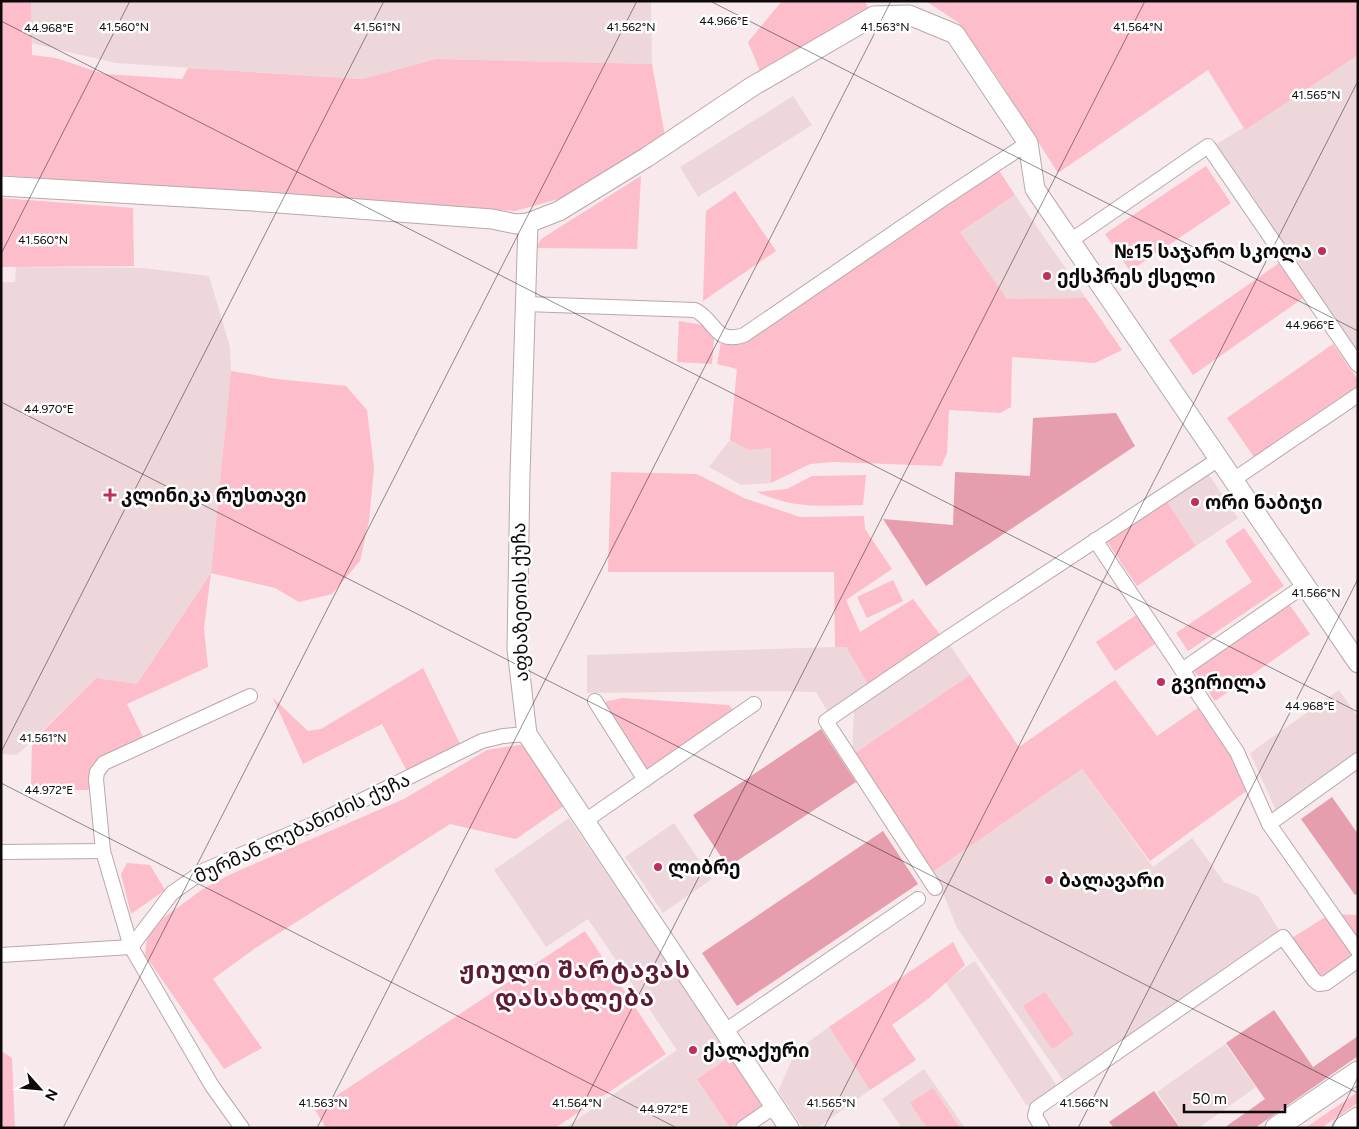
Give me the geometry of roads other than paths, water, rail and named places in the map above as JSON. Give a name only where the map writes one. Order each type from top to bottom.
[{"type":"main road","points":[[1276,1128],[1358,1072]]},
{"type":"main road","points":[[1343,1128],[1358,1118]]},
{"type":"street","points":[[1,186],[252,201],[492,219],[516,224],[528,223],[559,211],[648,156],[774,73],[874,16],[909,15],[955,34],[1028,143],[1035,189],[1358,663]]},
{"type":"street","points":[[526,304],[695,310],[703,314],[717,332],[726,338],[734,339],[744,335],[1028,143]]},
{"type":"street","points":[[1070,240],[1208,146],[1358,365]]},
{"type":"street","name":"აფხაზეთის ქუჩა","points":[[528,223],[517,649],[527,734],[790,1128]]},
{"type":"street","points":[[1233,480],[1358,395]]},
{"type":"street","points":[[935,888],[826,721],[949,637],[1219,459]]},
{"type":"street","points":[[1095,540],[1236,752],[1269,824],[1358,951]]},
{"type":"street","points":[[1182,670],[1305,586]]},
{"type":"street","points":[[242,1128],[212,1086],[131,947],[103,851],[96,779],[100,767],[112,759],[250,696]]},
{"type":"street","points":[[595,701],[645,780]]},
{"type":"street","points":[[585,821],[754,704]]},
{"type":"street","name":"მურმან ლებანიძის ქუჩა","points":[[131,947],[172,893],[205,870],[318,822],[482,741],[503,736],[527,734]]},
{"type":"street","points":[[1269,824],[1358,760]]},
{"type":"street","points":[[1,852],[103,851]]},
{"type":"street","points":[[725,1031],[918,899]]},
{"type":"street","points":[[1042,1128],[1035,1116],[1037,1108],[1283,937],[1314,980],[1319,984],[1326,982],[1358,960]]},
{"type":"street","points":[[1,955],[131,947]]},
{"type":"street","points":[[744,1128],[775,1106]]},
{"type":"place","name":"№15 საჯარო სკოლა","points":[[1322,251]]},
{"type":"place","name":"ექსპრეს ქსელი","points":[[1047,276]]},
{"type":"place","name":"კლინიკა რუსთავი","points":[[110,495]]},
{"type":"place","name":"ორი ნაბიჯი","points":[[1195,502]]},
{"type":"place","name":"გვირილა","points":[[1161,682]]},
{"type":"place","name":"ლიბრე","points":[[658,867]]},
{"type":"place","name":"ბალავარი","points":[[1049,880]]},
{"type":"place","name":"ქალაქური","points":[[693,1050]]},
{"type":"district","name":"ჟიული შარტავას დასახლება","points":[[575,983]]}]
